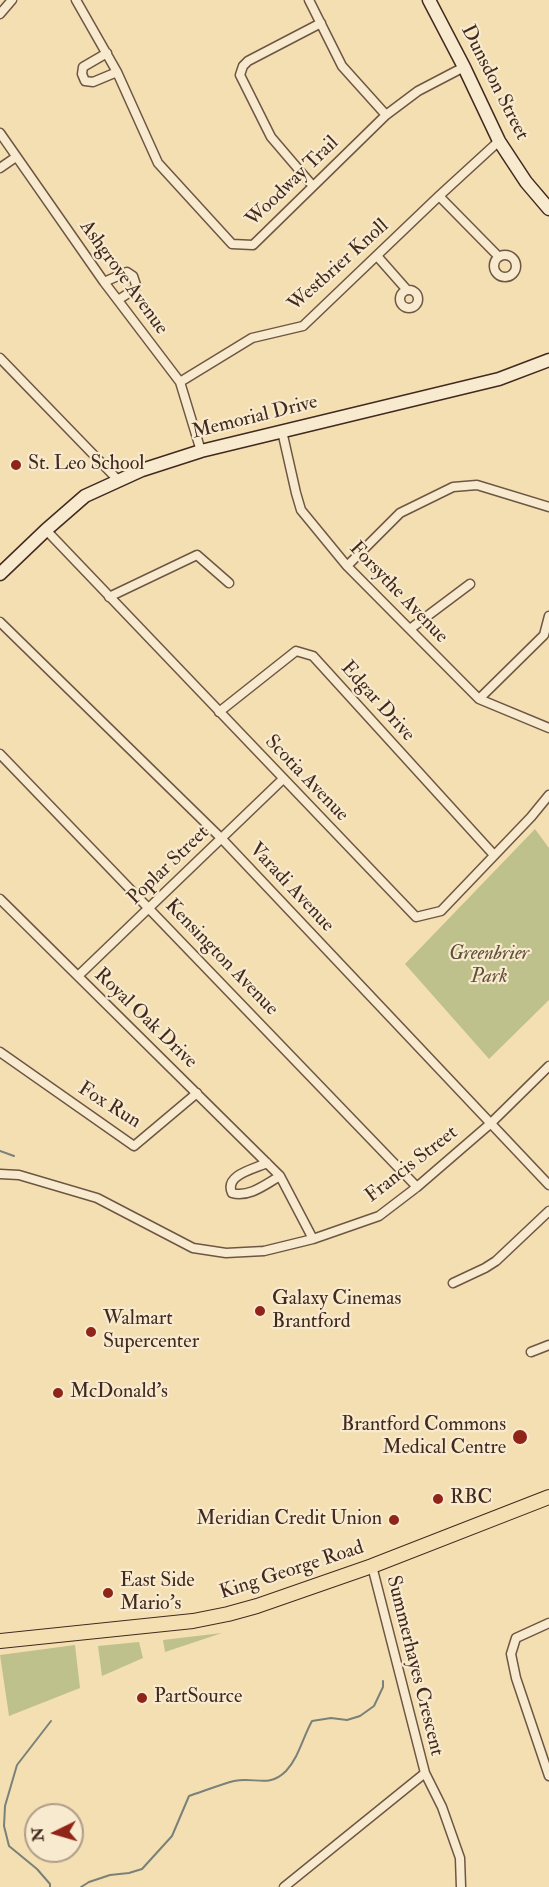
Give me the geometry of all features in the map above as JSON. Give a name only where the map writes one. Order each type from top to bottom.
[{"type":"main road","name":"Dunsdon Street","points":[[429,0],[499,141],[526,182],[549,209]]},
{"type":"main road","name":"Memorial Drive","points":[[0,574],[85,496],[142,470],[201,451],[499,379],[547,364]]},
{"type":"main road","name":"King George Road","points":[[0,1641],[193,1621],[228,1614],[372,1566],[549,1497]]},
{"type":"street","points":[[0,14],[12,0]]},
{"type":"street","name":"Woodway Trail","points":[[76,0],[117,72],[158,163],[232,244],[253,245],[386,115],[418,91],[464,67]]},
{"type":"street","points":[[309,0],[342,66],[386,115]]},
{"type":"street","points":[[312,185],[271,137],[240,75],[243,66],[248,61],[321,23]]},
{"type":"street","points":[[107,53],[83,67],[82,74],[85,81],[93,82],[117,72]]},
{"type":"street","name":"Ashgrove Avenue","points":[[0,133],[104,282],[180,382],[201,451]]},
{"type":"street","name":"Westbrier Knoll","points":[[180,382],[252,338],[303,326],[499,141]]},
{"type":"street","points":[[0,168],[16,157]]},
{"type":"street","points":[[439,196],[499,257]]},
{"type":"street","points":[[377,255],[407,290]]},
{"type":"street","points":[[104,282],[127,272],[133,276],[135,289],[118,300]]},
{"type":"street","points":[[0,358],[118,480]]},
{"type":"street","name":"Forsythe Avenue","points":[[282,431],[293,484],[302,510],[347,567],[479,699],[549,729]]},
{"type":"street","points":[[347,567],[399,513],[453,487],[477,485],[549,507]]},
{"type":"street","name":"Scotia Avenue","points":[[46,530],[416,917],[441,911],[531,817],[549,795]]},
{"type":"street","points":[[109,597],[197,555],[229,583]]},
{"type":"street","points":[[410,629],[470,584]]},
{"type":"street","points":[[479,699],[546,636],[549,616]]},
{"type":"street","name":"Varadi Avenue","points":[[0,622],[222,839],[549,1185]]},
{"type":"street","name":"Edgar Drive","points":[[219,712],[296,651],[313,656],[494,855]]},
{"type":"street","name":"Kensington Avenue","points":[[0,754],[417,1187]]},
{"type":"street","name":"Poplar Street","points":[[78,976],[283,779]]},
{"type":"street","name":"Royal Oak Drive","points":[[0,899],[280,1176],[313,1239]]},
{"type":"street","name":"Fox Run","points":[[0,1053],[134,1146],[197,1092]]},
{"type":"street","name":"Francis Street","points":[[0,1174],[19,1175],[98,1198],[193,1248],[226,1253],[264,1251],[313,1239],[379,1216],[417,1187],[490,1124],[549,1066]]},
{"type":"street","points":[[267,1163],[237,1176],[231,1182],[232,1193],[240,1196],[280,1176]]},
{"type":"street","points":[[453,1283],[496,1261],[549,1211]]},
{"type":"street","points":[[531,1352],[549,1345]]},
{"type":"street","name":"Summerhayes Crescent","points":[[284,1887],[425,1773],[372,1566]]},
{"type":"street","points":[[549,1623],[516,1638],[511,1654],[522,1697],[549,1776]]},
{"type":"street","points":[[425,1773],[442,1807],[460,1858],[461,1887]]},
{"type":"green space","name":"Greenbrier Park","points":[[535,829],[549,848],[549,1000],[489,1059],[405,964]]},
{"type":"green space","points":[[222,1633],[165,1652],[163,1640]]},
{"type":"green space","points":[[139,1642],[143,1658],[102,1676],[98,1646]]},
{"type":"green space","points":[[75,1645],[80,1688],[9,1716],[0,1655]]},
{"type":"waterway","points":[[0,1151],[14,1156]]},
{"type":"waterway","points":[[81,1887],[110,1875],[142,1869],[172,1836],[189,1796],[234,1781],[267,1781],[279,1776],[294,1760],[312,1721],[331,1718],[347,1720],[360,1716],[374,1706],[383,1687],[383,1681]]},
{"type":"waterway","points":[[50,1887],[37,1869],[9,1846],[4,1826],[5,1806],[17,1765],[51,1721]]},
{"type":"place","name":"St. Leo School","points":[[16,465]]},
{"type":"place","name":"Galaxy Cinemas Brantford","points":[[260,1311]]},
{"type":"place","name":"Walmart Supercenter","points":[[91,1332]]},
{"type":"place","name":"McDonald's","points":[[58,1393]]},
{"type":"place","name":"Brantford Commons Medical Centre","points":[[520,1437]]},
{"type":"place","name":"RBC","points":[[438,1499]]},
{"type":"place","name":"Meridian Credit Union","points":[[394,1520]]},
{"type":"place","name":"East Side Mario's","points":[[108,1593]]},
{"type":"place","name":"PartSource","points":[[142,1698]]}]
